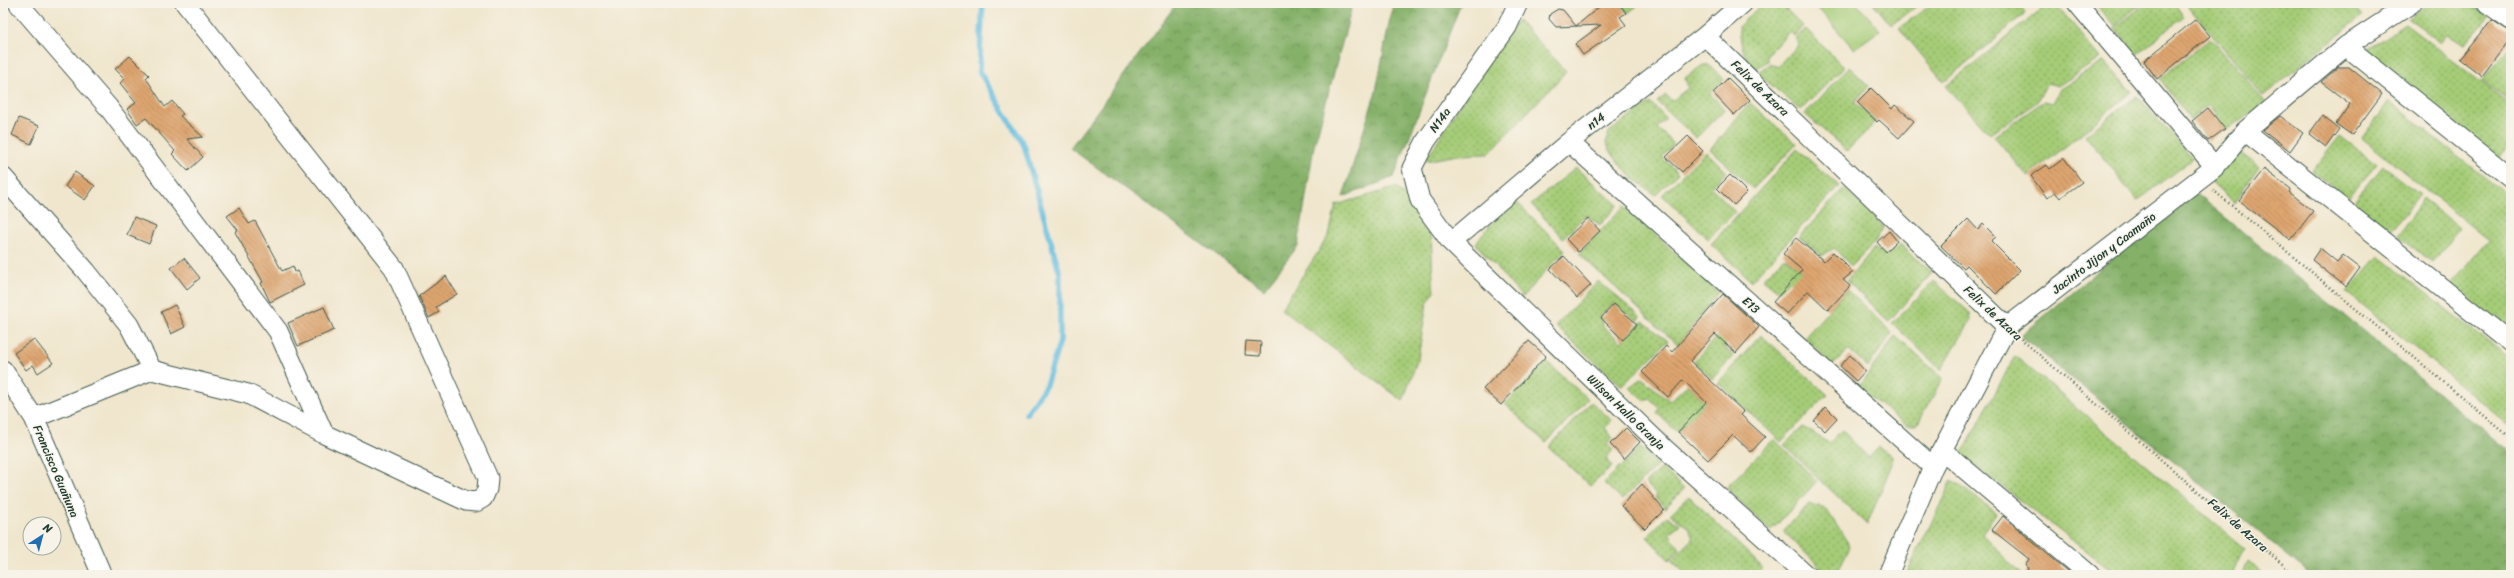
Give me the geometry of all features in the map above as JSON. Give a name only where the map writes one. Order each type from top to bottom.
[{"type":"street","points":[[18,3],[108,107],[278,331],[324,434]]},
{"type":"street","points":[[34,418],[152,370],[248,394],[324,434],[466,501],[476,502],[483,498],[487,489],[488,478],[394,268],[185,3]]},
{"type":"street","name":"N14a","points":[[1452,242],[1420,200],[1412,168],[1426,140],[1507,27],[1518,3]]},
{"type":"street","name":"n14","points":[[1452,242],[1569,142],[1705,36],[1743,3]]},
{"type":"street","points":[[2078,3],[2215,167]]},
{"type":"street","name":"Jacinto Jijon y Caamaño","points":[[1888,575],[1933,467],[2007,327],[2215,167],[2245,131],[2346,46],[2412,3]]},
{"type":"street","points":[[2487,3],[2511,20]]},
{"type":"street","name":"Felix de Azara","points":[[1705,36],[2007,327]]},
{"type":"street","points":[[2346,46],[2511,178]]},
{"type":"street","points":[[2245,131],[2511,343]]},
{"type":"street","name":"E13","points":[[1569,142],[1933,467]]},
{"type":"street","points":[[3,178],[86,271],[128,325],[152,370]]},
{"type":"street","name":"Wilson Hallo Granja","points":[[1452,242],[1665,449],[1806,575]]},
{"type":"street","name":"Francisco Guañuna","points":[[3,370],[34,418],[102,575]]},
{"type":"street","points":[[1942,450],[2090,575]]},
{"type":"path","points":[[2200,179],[2511,438]]},
{"type":"path","name":"Felix de Azara","points":[[2007,327],[2295,575]]},
{"type":"green space","points":[[1177,3],[1353,3],[1314,146],[1298,246],[1264,289],[1070,148]]},
{"type":"green space","points":[[1393,3],[1461,3],[1394,177],[1343,197],[1376,91]]},
{"type":"green space","points":[[1620,3],[1641,3],[1628,13]]},
{"type":"green space","points":[[1763,3],[1780,3],[1803,26],[1794,36],[1789,32],[1767,55],[1767,61],[1756,69],[1751,65],[1743,50],[1739,26]]},
{"type":"green space","points":[[1856,3],[1880,30],[1854,49],[1814,4]]},
{"type":"green space","points":[[1873,3],[1921,3],[1891,25]]},
{"type":"green space","points":[[1933,3],[2017,3],[2025,13],[1944,82],[1899,28]]},
{"type":"green space","points":[[2049,3],[2055,3],[2101,58],[2058,86],[2047,83],[2037,102],[1990,134],[1946,86]]},
{"type":"green space","points":[[2093,3],[2142,3],[2115,25]]},
{"type":"green space","points":[[2147,3],[2160,3],[2164,6],[2168,3],[2174,3],[2184,17],[2136,55],[2114,28]]},
{"type":"green space","points":[[2186,3],[2351,3],[2362,16],[2263,96]]},
{"type":"green space","points":[[2430,3],[2468,3],[2488,17],[2464,45],[2447,34],[2440,42],[2408,19]]},
{"type":"green space","points":[[1518,20],[1566,72],[1488,154],[1458,155],[1425,161],[1474,82]]},
{"type":"green space","points":[[2405,24],[2511,105],[2511,142],[2497,159],[2366,50]]},
{"type":"green space","points":[[1806,29],[1844,67],[1801,110],[1757,73],[1770,63],[1778,67],[1799,44],[1795,38]]},
{"type":"green space","points":[[2211,38],[2266,103],[2226,130],[2209,105],[2190,119],[2160,79]]},
{"type":"green space","points":[[2511,44],[2511,102],[2482,81]]},
{"type":"green space","points":[[2104,61],[2132,92],[2028,177],[1994,136],[2044,101],[2053,103],[2060,89]]},
{"type":"green space","points":[[1703,65],[1709,65],[1724,79],[1710,94],[1725,110],[1696,138],[1657,102],[1666,95],[1672,101],[1688,88],[1685,78]]},
{"type":"green space","points":[[1849,67],[1869,86],[1854,102],[1876,122],[1847,151],[1805,114]]},
{"type":"green space","points":[[2137,96],[2193,158],[2137,201],[2085,135]]},
{"type":"green space","points":[[2389,101],[2511,198],[2511,325],[2507,331],[2451,285],[2488,240],[2362,138]]},
{"type":"green space","points":[[1650,103],[1666,118],[1657,128],[1674,144],[1662,157],[1678,173],[1656,195],[1627,172],[1610,151],[1606,143],[1609,132]]},
{"type":"green space","points":[[1750,103],[1797,144],[1753,189],[1710,149]]},
{"type":"green space","points":[[2340,136],[2377,164],[2348,198],[2312,171]]},
{"type":"green space","points":[[1797,149],[1839,186],[1751,281],[1711,244]]},
{"type":"green space","points":[[1706,151],[1727,172],[1711,187],[1735,212],[1708,239],[1662,195]]},
{"type":"green space","points":[[2240,152],[2259,166],[2234,203],[2208,179]]},
{"type":"green space","points":[[2383,166],[2420,195],[2386,236],[2350,206]]},
{"type":"green space","points":[[1576,168],[1618,205],[1600,225],[1586,215],[1563,238],[1531,204]]},
{"type":"green space","points":[[1397,187],[1431,230],[1434,292],[1427,303],[1418,358],[1403,401],[1281,309],[1329,235],[1336,205]]},
{"type":"green space","points":[[1844,188],[1884,227],[1873,244],[1851,266],[1834,248],[1822,256],[1799,237]]},
{"type":"green space","points":[[2192,190],[2511,453],[2511,575],[2311,575],[2021,336]]},
{"type":"green space","points":[[2423,199],[2459,228],[2433,262],[2397,236]]},
{"type":"green space","points":[[1515,200],[1565,250],[1522,297],[1476,244],[1489,226]]},
{"type":"green space","points":[[1624,206],[1718,292],[1678,345],[1579,254]]},
{"type":"green space","points":[[1900,244],[1932,273],[1888,322],[1847,281],[1874,248],[1888,256]]},
{"type":"green space","points":[[2379,256],[2511,360],[2511,427],[2347,292]]},
{"type":"green space","points":[[1785,257],[1805,273],[1794,286],[1789,281],[1778,291],[1763,279]]},
{"type":"green space","points":[[1598,281],[1640,316],[1637,321],[1614,303],[1600,315],[1603,326],[1621,342],[1643,321],[1668,341],[1622,386],[1555,326]]},
{"type":"green space","points":[[1934,281],[1970,313],[1971,320],[1941,370],[1892,323]]},
{"type":"green space","points":[[1847,290],[1892,333],[1868,367],[1849,350],[1832,366],[1805,337]]},
{"type":"green space","points":[[1719,334],[1727,342],[1724,346],[1733,356],[1712,379],[1694,361]]},
{"type":"green space","points":[[1761,335],[1828,395],[1781,442],[1718,383]]},
{"type":"green space","points":[[1895,336],[1943,378],[1917,425],[1906,425],[1858,388]]},
{"type":"green space","points":[[2015,356],[2244,548],[2232,575],[2117,575],[1961,455]]},
{"type":"green space","points":[[1547,362],[1588,399],[1546,443],[1505,404]]},
{"type":"green space","points":[[1642,378],[1670,401],[1687,385],[1705,402],[1677,432],[1657,413],[1660,408],[1649,398],[1645,401],[1629,387]]},
{"type":"green space","points":[[1591,402],[1612,420],[1605,428],[1613,438],[1607,444],[1613,450],[1606,459],[1612,467],[1590,486],[1549,447]]},
{"type":"green space","points":[[1803,427],[1829,443],[1842,430],[1869,458],[1879,447],[1892,456],[1892,464],[1867,525],[1784,445]]},
{"type":"green space","points":[[1774,439],[1817,481],[1771,531],[1726,488]]},
{"type":"green space","points":[[1640,447],[1658,465],[1622,500],[1604,483]]},
{"type":"green space","points":[[1662,467],[1684,489],[1665,508],[1656,499],[1656,494],[1645,483]]},
{"type":"green space","points":[[1952,480],[1997,513],[1982,533],[2022,575],[1907,573]]},
{"type":"green space","points":[[1689,496],[1763,568],[1756,575],[1687,575],[1671,560],[1693,539],[1689,528],[1670,514]]},
{"type":"green space","points":[[1810,503],[1814,506],[1819,505],[1828,512],[1850,546],[1836,575],[1827,574],[1783,531]]},
{"type":"green space","points":[[1667,516],[1680,524],[1669,533],[1680,549],[1669,560],[1647,537]]},
{"type":"green space","points":[[2248,561],[2264,575],[2243,575]]},
{"type":"building","points":[[1604,3],[1619,3],[1626,13],[1620,17],[1626,25],[1583,55],[1575,44],[1601,25],[1556,27],[1549,19],[1550,14],[1558,9],[1563,10],[1576,26]]},
{"type":"building","points":[[2196,19],[2210,36],[2157,79],[2144,61]]},
{"type":"building","points":[[2492,20],[2511,32],[2511,38],[2482,76],[2460,59]]},
{"type":"building","points":[[130,56],[149,75],[146,78],[165,107],[172,101],[183,114],[180,116],[203,137],[187,139],[203,157],[188,171],[172,154],[175,151],[146,118],[137,124],[127,109],[136,103],[120,83],[125,79],[115,69]]},
{"type":"building","points":[[2338,67],[2349,67],[2382,94],[2352,135],[2336,124],[2350,104],[2321,82]]},
{"type":"building","points":[[1728,78],[1750,100],[1734,115],[1713,93]]},
{"type":"building","points":[[1871,88],[1892,109],[1895,105],[1914,121],[1899,138],[1879,120],[1877,122],[1857,102]]},
{"type":"building","points":[[2208,108],[2225,129],[2208,141],[2192,121]]},
{"type":"building","points":[[2280,116],[2303,133],[2290,151],[2263,130]]},
{"type":"building","points":[[2322,116],[2339,129],[2326,147],[2309,134]]},
{"type":"building","points":[[19,118],[39,126],[31,144],[12,135]]},
{"type":"building","points":[[1688,136],[1703,151],[1682,172],[1666,157]]},
{"type":"building","points":[[2064,158],[2082,182],[2060,198],[2055,192],[2047,198],[2031,176],[2047,165],[2050,169]]},
{"type":"building","points":[[2264,169],[2291,189],[2289,192],[2313,211],[2291,240],[2239,201]]},
{"type":"building","points":[[75,172],[95,186],[85,200],[65,186]]},
{"type":"building","points":[[1730,175],[1747,192],[1734,205],[1717,188]]},
{"type":"building","points":[[239,208],[249,224],[255,221],[282,271],[293,266],[295,272],[298,271],[304,285],[270,302],[261,283],[263,282],[235,232],[238,230],[227,216]]},
{"type":"building","points":[[134,217],[156,226],[149,244],[127,235]]},
{"type":"building","points":[[1588,218],[1600,231],[1578,252],[1566,239]]},
{"type":"building","points":[[1968,219],[1978,230],[1983,224],[1996,237],[1991,241],[2020,270],[1996,294],[1967,265],[1964,268],[1941,246]]},
{"type":"building","points":[[1889,231],[1897,241],[1886,252],[1877,242]]},
{"type":"building","points":[[1796,238],[1824,261],[1833,252],[1853,272],[1843,280],[1850,286],[1828,310],[1808,291],[1787,314],[1773,302],[1802,270],[1783,254]]},
{"type":"building","points":[[2320,248],[2337,262],[2343,255],[2360,268],[2346,287],[2312,260]]},
{"type":"building","points":[[1564,256],[1591,285],[1577,298],[1550,269]]},
{"type":"building","points":[[184,258],[200,278],[187,289],[171,268]]},
{"type":"building","points":[[446,276],[457,294],[436,307],[439,312],[429,318],[419,296]]},
{"type":"building","points":[[1723,294],[1759,327],[1736,353],[1715,334],[1690,361],[1744,412],[1741,415],[1765,437],[1751,452],[1733,435],[1708,460],[1678,432],[1706,402],[1683,380],[1668,397],[1642,372],[1666,346],[1672,352]]},
{"type":"building","points":[[1614,304],[1637,324],[1623,340],[1601,318]]},
{"type":"building","points":[[175,305],[185,327],[171,334],[161,312]]},
{"type":"building","points":[[324,307],[334,330],[298,346],[288,323]]},
{"type":"building","points":[[34,339],[53,363],[38,373],[33,365],[26,370],[14,353]]},
{"type":"building","points":[[1246,341],[1261,342],[1260,356],[1245,355]]},
{"type":"building","points":[[1529,341],[1546,356],[1501,405],[1483,389]]},
{"type":"building","points":[[1850,355],[1865,371],[1856,381],[1840,366]]},
{"type":"building","points":[[1826,407],[1837,418],[1825,431],[1814,421]]},
{"type":"building","points":[[1626,428],[1640,442],[1624,459],[1610,444]]},
{"type":"building","points":[[1642,484],[1664,510],[1645,529],[1621,506]]},
{"type":"building","points":[[2003,516],[2073,575],[2025,575],[2028,568],[2025,566],[2029,559],[1992,530]]},
{"type":"waterway","points":[[983,3],[979,71],[1024,145],[1060,274],[1060,341],[1046,385],[1026,414]]}]
